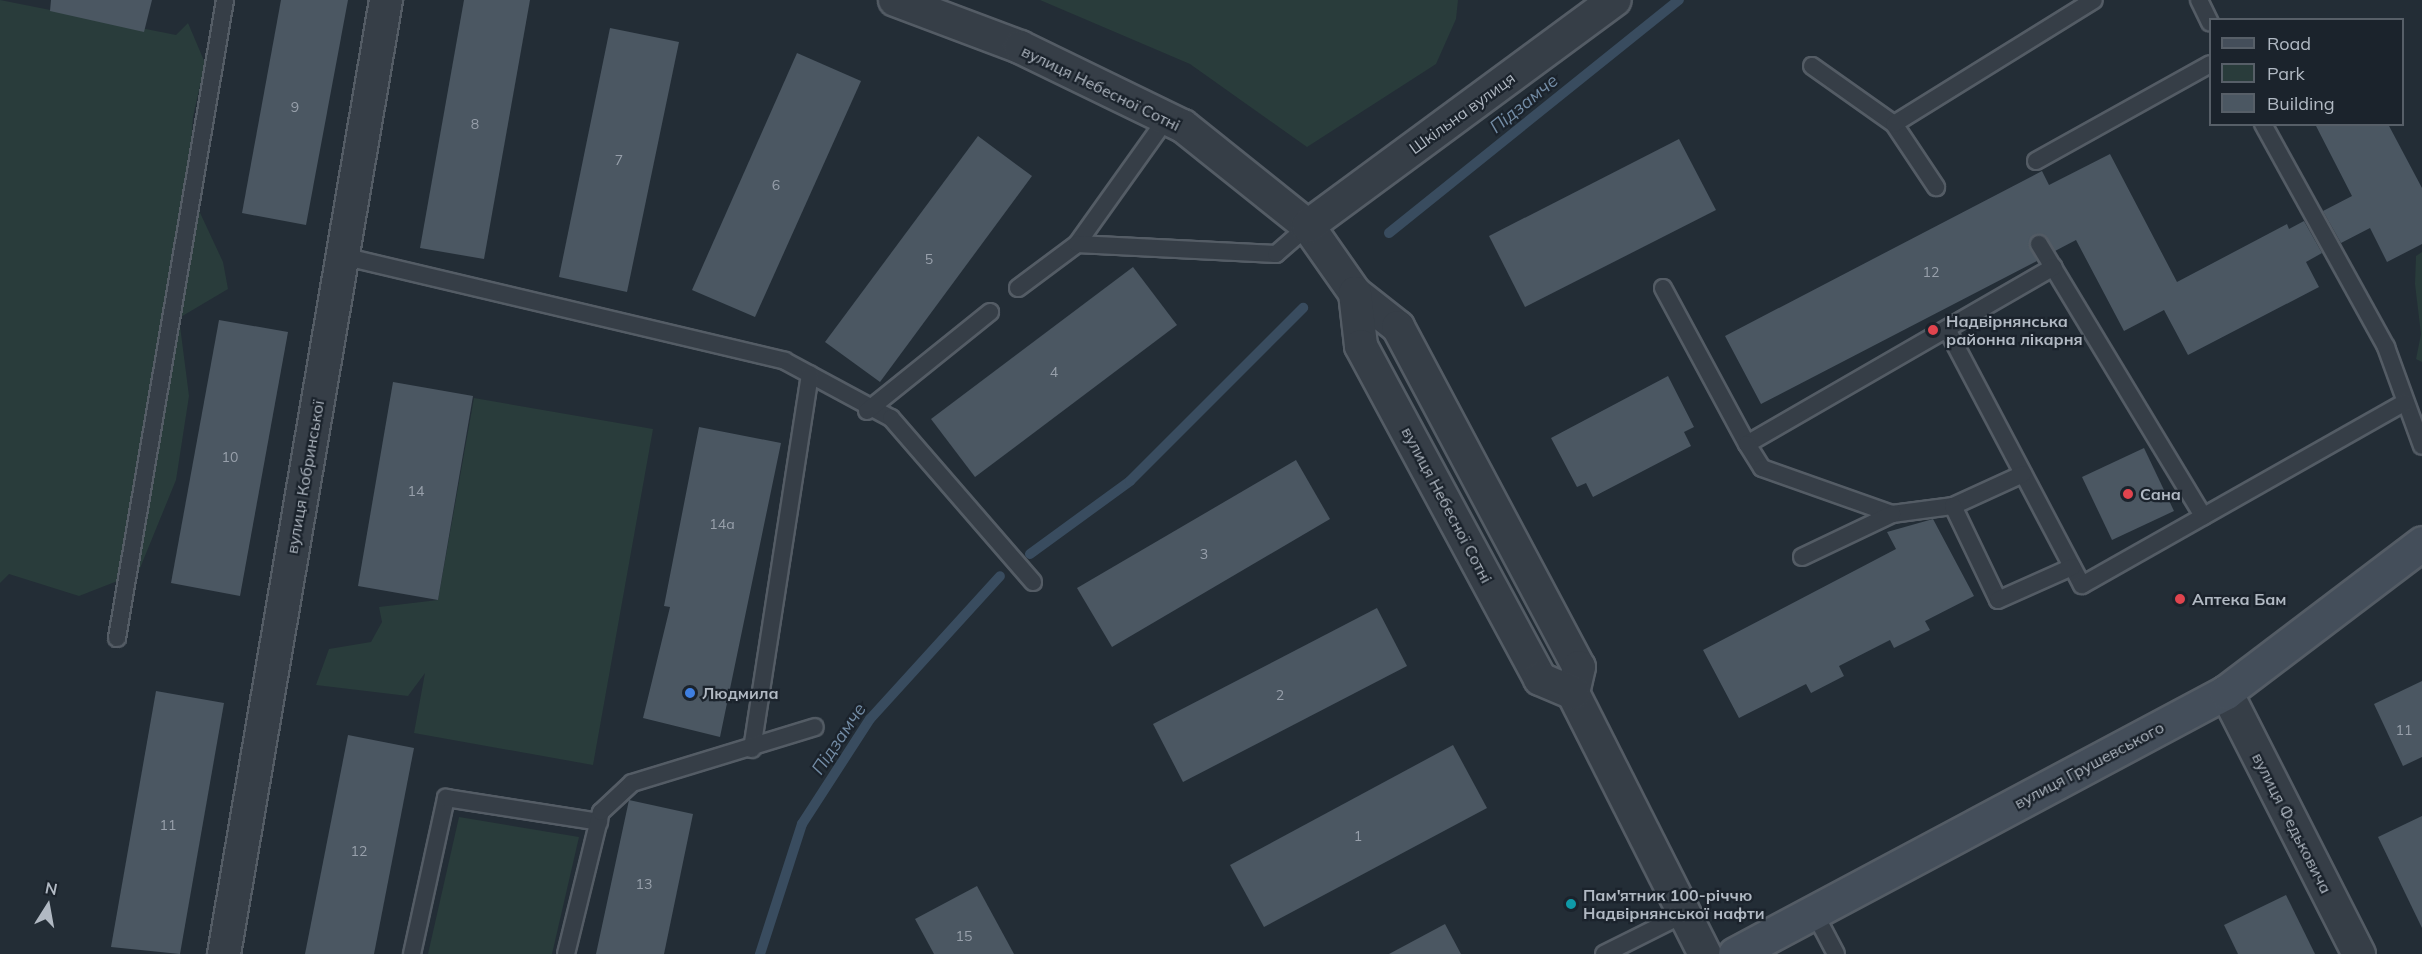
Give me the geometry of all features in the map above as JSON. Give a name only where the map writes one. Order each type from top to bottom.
[{"type":"street","name":"вулиця Кобринської","points":[[224,954],[386,0]]},
{"type":"street","name":"вулиця Небесної Сотні","points":[[895,0],[1020,47],[1167,118],[1308,226],[1355,293],[1398,327],[1579,667],[1574,693],[1540,679],[1361,346],[1355,293]]},
{"type":"street","name":"Шкільна вулиця","points":[[1308,226],[1615,0]]},
{"type":"street","name":"вулиця Грушевського","points":[[1735,954],[1815,914],[2226,692],[2422,543]]},
{"type":"street","name":"вулиця Федьковича","points":[[2226,692],[2359,954]]},
{"type":"street","points":[[1574,693],[1705,954]]},
{"type":"lane","points":[[117,638],[225,0]]},
{"type":"lane","points":[[1894,124],[2094,0]]},
{"type":"lane","points":[[2199,0],[2209,19]]},
{"type":"lane","points":[[2036,161],[2209,65]]},
{"type":"lane","points":[[1812,66],[1894,124],[1935,187]]},
{"type":"lane","points":[[1018,288],[1077,244],[1167,118]]},
{"type":"lane","points":[[2264,126],[2386,347],[2422,446]]},
{"type":"lane","points":[[1077,244],[1276,254],[1308,226]]},
{"type":"lane","points":[[2039,244],[2203,516]]},
{"type":"lane","points":[[342,256],[785,361],[869,409],[891,418],[1033,582]]},
{"type":"lane","points":[[1747,444],[1948,331],[2053,267]]},
{"type":"lane","points":[[1663,288],[1762,468],[1892,514]]},
{"type":"lane","points":[[869,409],[990,312]]},
{"type":"lane","points":[[1948,331],[2082,585],[2405,402]]},
{"type":"lane","points":[[752,749],[810,374]]},
{"type":"lane","points":[[1802,557],[1892,514],[1953,506],[2023,474]]},
{"type":"lane","points":[[1847,499],[1864,528]]},
{"type":"lane","points":[[1953,506],[1998,600],[2072,567]]},
{"type":"lane","points":[[566,954],[601,812],[632,783],[752,749],[815,727]]},
{"type":"lane","points":[[412,954],[446,798],[599,822]]},
{"type":"lane","points":[[1604,954],[1686,913]]},
{"type":"lane","points":[[1815,914],[1836,954]]},
{"type":"green space","points":[[0,0],[176,35],[188,23],[205,63],[193,117],[188,187],[223,262],[228,289],[179,318],[189,396],[176,480],[138,573],[79,596],[9,574],[0,583]]},
{"type":"green space","points":[[1040,0],[1458,0],[1456,19],[1436,64],[1307,147],[1190,64]]},
{"type":"green space","points":[[2422,252],[2422,362],[2416,359],[2421,334],[2415,284],[2416,256]]},
{"type":"green space","points":[[474,398],[653,429],[593,765],[414,733],[425,673],[408,696],[316,685],[329,649],[371,642],[382,622],[379,607],[438,600]]},
{"type":"green space","points":[[459,817],[579,837],[552,954],[428,954]]},
{"type":"building","points":[[51,0],[152,0],[144,32],[50,11]]},
{"type":"building","points":[[281,0],[348,0],[306,225],[242,213]]},
{"type":"building","points":[[464,0],[530,0],[484,259],[420,248]]},
{"type":"building","points":[[610,28],[679,42],[627,292],[559,277]]},
{"type":"building","points":[[797,53],[861,81],[755,317],[692,290]]},
{"type":"building","points":[[2316,126],[2389,126],[2422,188],[2422,244],[2387,262],[2370,228],[2341,243],[2323,211],[2352,196]]},
{"type":"building","points":[[978,136],[1032,176],[880,382],[825,342]]},
{"type":"building","points":[[1679,139],[1716,210],[1525,307],[1489,236]]},
{"type":"building","points":[[2110,154],[2177,282],[2287,224],[2289,229],[2304,221],[2322,253],[2306,262],[2319,287],[2188,355],[2164,310],[2124,331],[2076,240],[2055,251],[2038,234],[2029,244],[2037,261],[1761,404],[1725,336],[2042,171],[2049,185]]},
{"type":"building","points":[[1133,267],[1177,325],[975,477],[931,419]]},
{"type":"building","points":[[219,320],[288,332],[240,596],[171,583]]},
{"type":"building","points":[[1668,376],[1694,427],[1684,432],[1691,446],[1593,497],[1586,483],[1577,487],[1551,438]]},
{"type":"building","points":[[393,382],[473,396],[438,600],[358,586]]},
{"type":"building","points":[[699,427],[781,443],[720,737],[643,718],[670,607],[664,606]]},
{"type":"building","name":"Сана","points":[[2144,448],[2174,511],[2112,540],[2082,477]]},
{"type":"building","points":[[1296,460],[1330,519],[1112,647],[1077,588]]},
{"type":"building","points":[[1933,519],[1974,596],[1925,621],[1930,630],[1894,648],[1890,640],[1839,666],[1844,676],[1811,693],[1806,684],[1739,718],[1703,650],[1896,549],[1887,532]]},
{"type":"building","points":[[1377,608],[1407,666],[1183,782],[1153,724]]},
{"type":"building","points":[[2422,681],[2422,757],[2403,766],[2374,704]]},
{"type":"building","points":[[156,691],[224,703],[180,954],[111,947]]},
{"type":"building","points":[[348,735],[414,748],[374,954],[305,954]]},
{"type":"building","points":[[1453,745],[1487,808],[1264,927],[1230,865]]},
{"type":"building","points":[[629,800],[693,814],[664,954],[596,954]]},
{"type":"building","points":[[2422,816],[2422,928],[2378,837]]},
{"type":"building","points":[[977,886],[1014,954],[934,954],[915,919]]},
{"type":"building","points":[[2286,895],[2315,954],[2238,954],[2224,925]]},
{"type":"building","points":[[1445,924],[1461,954],[1389,954]]},
{"type":"waterway","name":"Підзамче","points":[[1389,233],[1679,0]]},
{"type":"waterway","name":"Підзамче","points":[[1030,554],[1130,481],[1303,308]]},
{"type":"waterway","name":"Підзамче","points":[[760,954],[802,824],[870,719],[1000,576]]},
{"type":"place","name":"Надвірнянська районна лікарня","points":[[1933,330]]},
{"type":"place","name":"Сана","points":[[2128,494]]},
{"type":"place","name":"Аптека Бам","points":[[2180,599]]},
{"type":"place","name":"Людмила","points":[[690,693]]},
{"type":"place","name":"Пам'ятник 100-річчю Надвірнянської нафти","points":[[1571,904]]}]
